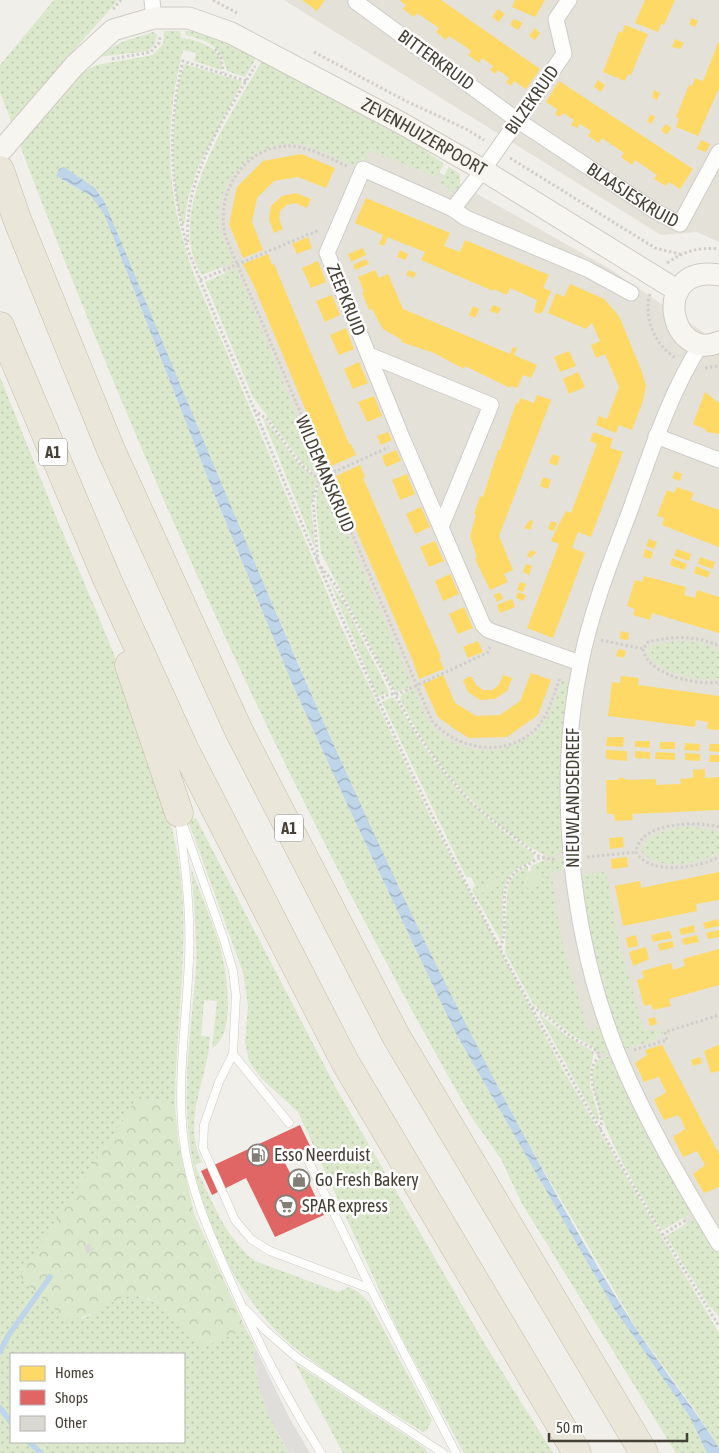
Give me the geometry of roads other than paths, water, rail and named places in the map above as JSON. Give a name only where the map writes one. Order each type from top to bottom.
[{"type":"highway","name":"A1","points":[[0,170],[17,219],[111,450],[239,731],[396,1036],[644,1453]]},
{"type":"highway","name":"A1","points":[[0,326],[106,578],[184,748],[345,1062],[577,1453]]},
{"type":"highway","name":"A1","points":[[106,578],[120,638],[179,813]]},
{"type":"street","name":"BITTERKRUID","points":[[357,0],[356,2],[518,120]]},
{"type":"street","name":"BILZEKRUID","points":[[483,170],[564,54],[556,19],[569,0]]},
{"type":"street","name":"ZEVENHUIZERPOORT","points":[[0,152],[60,82],[113,30],[153,9],[216,26],[401,123],[483,170],[678,291]]},
{"type":"street","name":"BLAASJESKRUID","points":[[518,120],[655,211],[680,224],[719,152]]},
{"type":"street","name":"ZEEPKRUID","points":[[453,209],[363,169],[327,254],[484,626],[497,634],[574,661]]},
{"type":"street","points":[[483,170],[453,209],[466,218],[594,272],[631,293]]},
{"type":"street","points":[[710,343],[690,340],[676,323],[673,301],[685,282],[695,276],[707,273],[719,274]]},
{"type":"street","name":"NIEUWLANDSEDREEF","points":[[710,343],[688,364],[656,436],[608,566],[587,637],[574,661],[569,775],[572,858],[577,908],[586,956],[596,993],[618,1054],[659,1140],[719,1244]]},
{"type":"street","name":"ZEEPKRUID","points":[[369,356],[491,406],[442,527]]},
{"type":"street","points":[[656,436],[719,460]]},
{"type":"lane","name":"A1","points":[[179,813],[224,940],[233,971],[236,1008],[233,1054],[219,1082],[204,1125],[203,1148],[235,1220],[245,1234],[263,1248],[371,1289]]},
{"type":"lane","name":"A1","points":[[179,813],[190,943],[180,1093],[184,1147],[202,1216],[239,1300],[280,1384],[321,1453]]},
{"type":"lane","points":[[233,1054],[289,1123]]},
{"type":"lane","points":[[305,1154],[371,1289],[456,1453]]},
{"type":"lane","name":"A1","points":[[239,1300],[264,1330],[296,1357],[443,1453]]},
{"type":"water","points":[[64,167],[95,188],[104,201],[306,682],[414,919],[472,1036],[545,1175],[597,1266],[639,1333],[719,1448],[719,1453],[707,1453],[690,1417],[613,1307],[455,1032],[294,688],[211,486],[104,214],[91,196],[56,176],[59,169]]},
{"type":"waterway","points":[[0,1352],[8,1336],[50,1277]]},
{"type":"waterway","points":[[0,1408],[10,1421]]},
{"type":"waterway","points":[[30,1443],[41,1453]]},
{"type":"place","name":"Esso Neerduist","points":[[258,1155]]},
{"type":"place","name":"Go Fresh Bakery","points":[[299,1180]]},
{"type":"place","name":"SPAR express","points":[[286,1206]]}]
